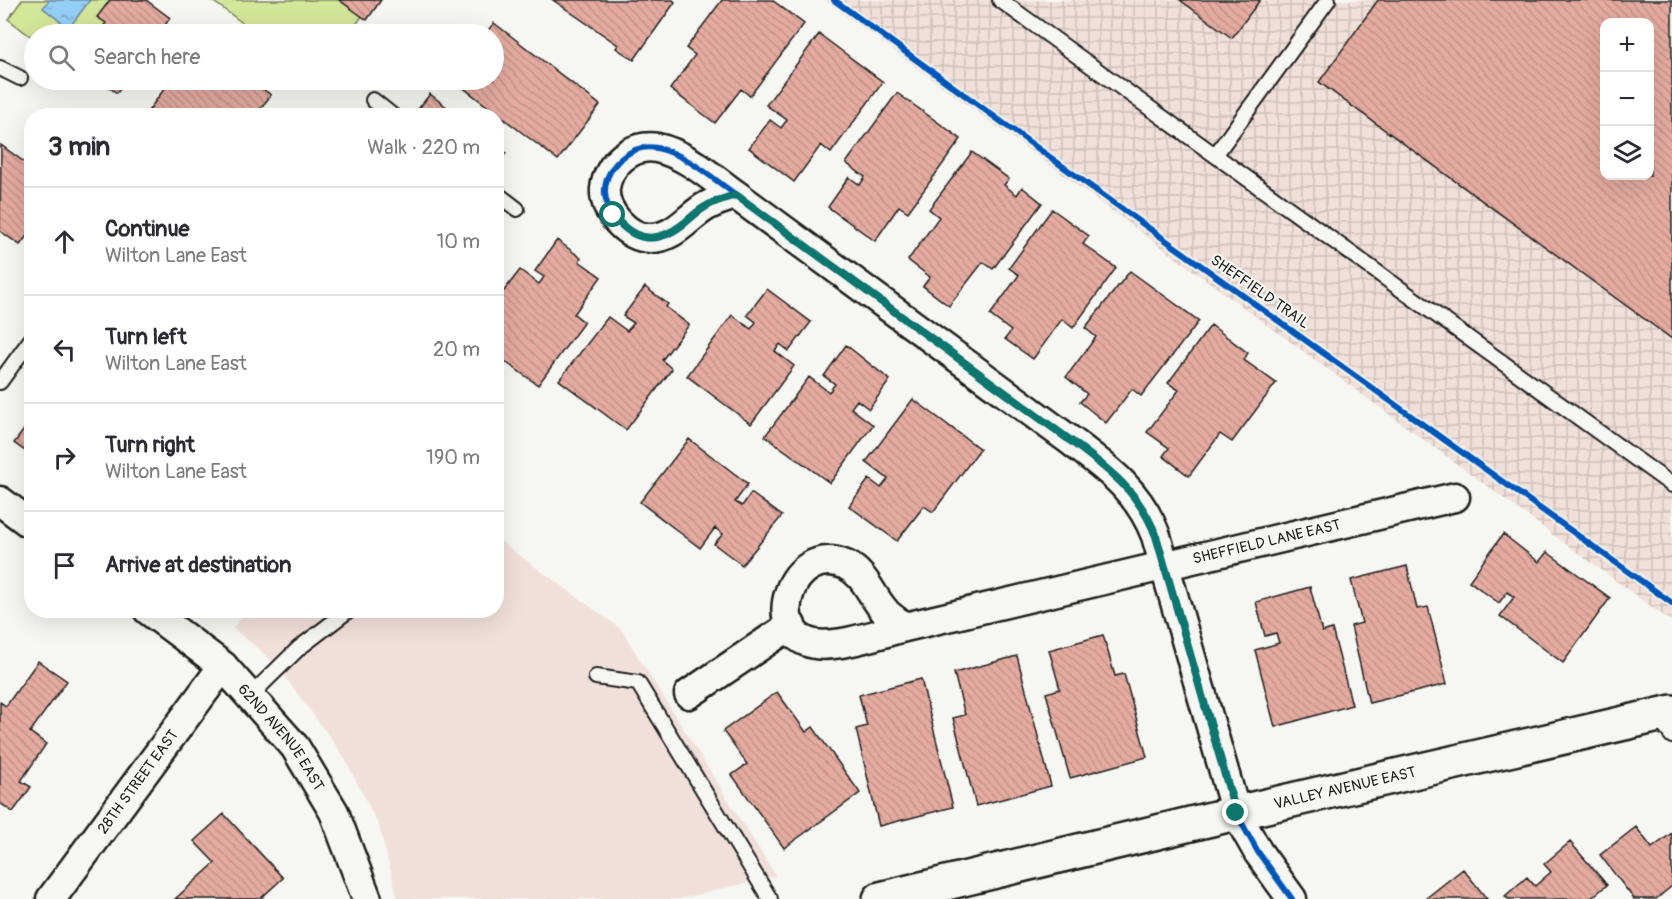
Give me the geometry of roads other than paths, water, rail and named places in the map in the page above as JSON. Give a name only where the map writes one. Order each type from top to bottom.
[{"type":"main road","name":"VALLEY AVENUE EAST","points":[[880,899],[1236,813],[1666,721]]},
{"type":"street","points":[[736,195],[1113,474],[1131,492],[1145,510],[1156,536],[1236,813],[1258,852],[1292,899]]},
{"type":"street","name":"SHEFFIELD LANE EAST","points":[[791,625],[796,633],[806,641],[823,645],[836,644],[1455,497]]},
{"type":"street","points":[[0,501],[24,519]]},
{"type":"street","points":[[689,693],[791,625],[786,604],[793,582],[813,564],[833,562],[847,566],[868,585],[885,611],[905,627]]},
{"type":"street","name":"62ND AVENUE EAST","points":[[159,618],[223,666],[295,747],[334,812],[367,899]]},
{"type":"street","name":"28TH STREET EAST","points":[[51,899],[223,666]]},
{"type":"lane","points":[[1000,0],[1672,485]]},
{"type":"lane","points":[[1216,154],[1329,0]]},
{"type":"lane","points":[[0,68],[20,78]]},
{"type":"lane","points":[[373,100],[383,108]]},
{"type":"lane","points":[[504,199],[517,209]]},
{"type":"lane","points":[[0,382],[24,349]]},
{"type":"lane","points":[[251,695],[299,648],[338,618]]},
{"type":"lane","points":[[596,677],[638,683],[770,899]]},
{"type":"water","points":[[49,0],[90,0],[72,24],[64,24],[43,8]]}]
